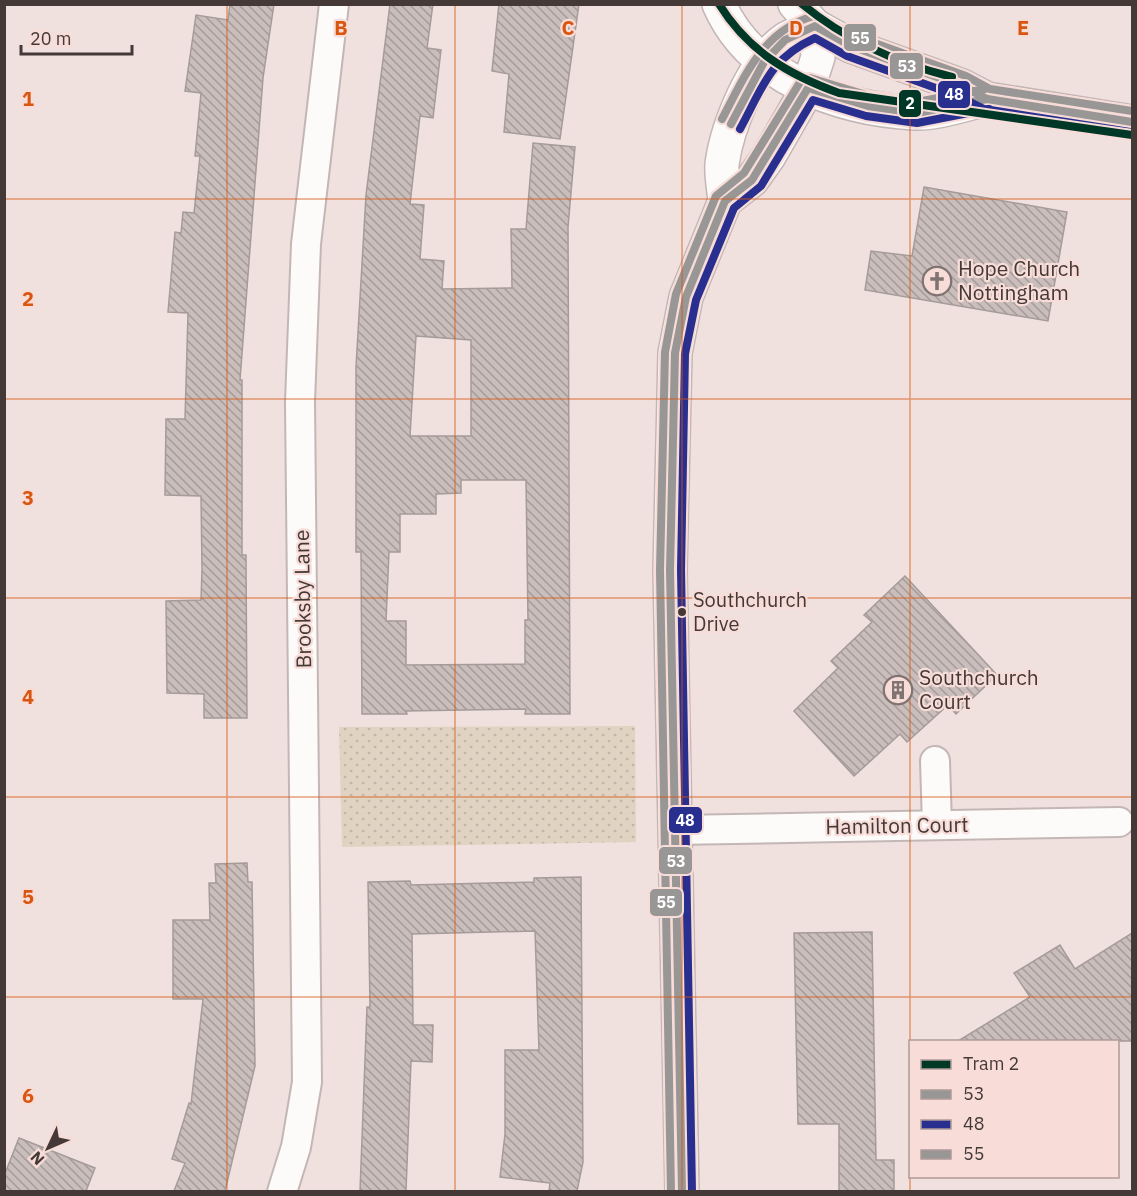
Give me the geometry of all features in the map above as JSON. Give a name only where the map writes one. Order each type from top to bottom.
[{"type":"street","name":"Brooksby Lane","points":[[282,1191],[303,1116],[308,1072],[300,402],[306,244],[334,4]]},
{"type":"street","points":[[719,4],[736,34],[764,62],[783,76],[808,88],[868,106],[917,113],[987,99]]},
{"type":"street","points":[[682,1191],[670,570],[675,353],[686,297],[725,201],[722,167],[729,129],[764,62],[805,15]]},
{"type":"street","points":[[725,201],[752,180],[769,156],[808,88],[818,57],[805,15]]},
{"type":"street","points":[[805,15],[851,46],[962,86],[987,99],[1132,122]]},
{"type":"street","points":[[935,761],[937,825]]},
{"type":"street","name":"Hamilton Court","points":[[675,830],[1119,822]]},
{"type":"shaded area","points":[[635,726],[636,842],[342,847],[339,727]]},
{"type":"building","points":[[230,4],[274,4],[263,78],[240,380],[242,380],[242,555],[246,555],[247,718],[204,718],[204,694],[167,693],[166,601],[201,600],[202,569],[201,496],[165,495],[166,419],[185,419],[188,313],[168,312],[175,232],[181,233],[183,212],[194,213],[200,156],[195,156],[201,93],[185,91],[196,15],[228,20]]},
{"type":"building","points":[[390,4],[433,4],[427,48],[441,50],[433,118],[420,116],[410,204],[424,205],[420,259],[444,261],[442,289],[512,288],[511,229],[526,229],[533,143],[575,147],[568,227],[570,714],[525,714],[526,709],[362,714],[361,552],[356,552],[356,367],[366,195]],"holes":[[[416,336],[471,340],[471,436],[410,436]],[[461,480],[526,480],[528,620],[525,620],[525,664],[406,665],[406,621],[386,621],[389,552],[400,552],[400,514],[436,514],[436,494],[461,493]]]},
{"type":"building","points":[[499,4],[579,4],[560,139],[504,132],[509,74],[492,71]]},
{"type":"building","points":[[924,187],[1067,212],[1048,321],[865,290],[871,251],[912,256]]},
{"type":"building","name":"Southchurch Court","points":[[905,576],[997,675],[956,714],[948,705],[907,742],[900,734],[854,776],[794,711],[838,668],[831,661],[872,622],[864,615]]},
{"type":"building","points":[[247,863],[248,882],[252,882],[255,1066],[225,1191],[174,1191],[185,1163],[172,1159],[189,1103],[191,1104],[203,999],[173,999],[173,920],[210,920],[209,883],[216,883],[215,864]]},
{"type":"building","points":[[581,877],[583,1162],[577,1191],[549,1191],[550,1183],[500,1177],[505,1134],[505,1050],[539,1050],[535,931],[412,934],[413,1025],[433,1025],[432,1062],[411,1061],[406,1191],[360,1191],[367,1007],[370,1007],[368,882],[410,881],[411,885],[534,882],[534,878]]},
{"type":"building","points":[[872,932],[876,1160],[894,1160],[894,1191],[839,1191],[839,1124],[798,1124],[794,933]]},
{"type":"building","points":[[1132,933],[1132,1041],[960,1040],[1030,997],[1014,973],[1060,945],[1075,969]]},
{"type":"building","points":[[19,1138],[95,1168],[86,1191],[4,1191],[4,1176]]},
{"type":"tram line","name":"2","points":[[719,4],[743,35],[771,59],[803,78],[839,93],[1132,135]]},
{"type":"tram line","name":"2","points":[[802,4],[854,40],[892,58],[952,77]]},
{"type":"transit line","name":"55","points":[[722,119],[748,71],[769,43],[781,32],[814,16],[855,36],[966,76],[990,89],[1132,111]]},
{"type":"transit line","name":"53","points":[[731,124],[764,62],[785,40],[815,26],[851,46],[962,86],[987,99],[1132,122]]},
{"type":"transit line","name":"48","points":[[740,129],[762,87],[777,65],[787,55],[815,38],[847,56],[958,96],[984,109],[1130,132]]},
{"type":"transit line","name":"55","points":[[671,1192],[660,570],[665,352],[676,294],[716,196],[744,173],[802,79],[810,78],[870,96],[917,102],[985,89]]},
{"type":"transit line","name":"53","points":[[682,1192],[670,570],[675,353],[686,297],[725,201],[752,180],[808,88],[868,106],[917,113],[987,99]]},
{"type":"transit line","name":"48","points":[[692,1192],[681,570],[685,354],[696,300],[734,208],[761,186],[813,100],[866,116],[917,123],[989,109]]},
{"type":"place","name":"Hope Church Nottingham","points":[[937,281]]},
{"type":"place","name":"Southchurch Drive","points":[[682,612]]},
{"type":"place","name":"Southchurch Court","points":[[898,690]]}]
